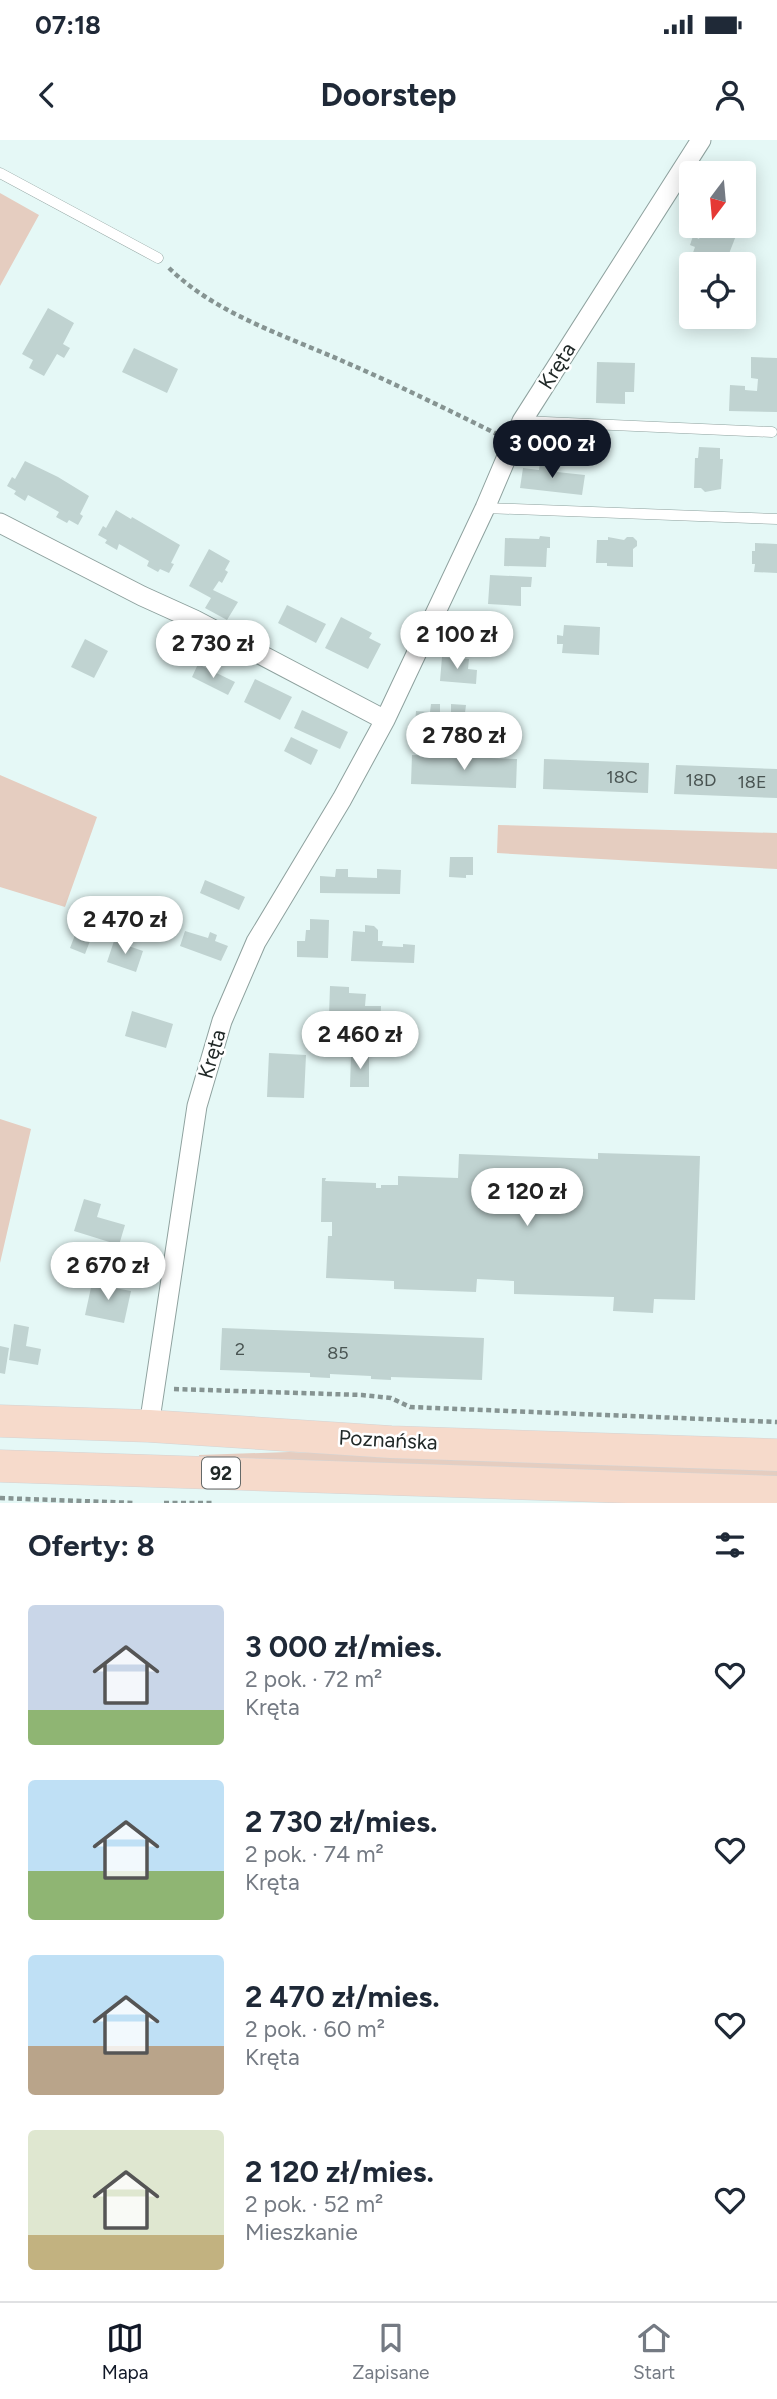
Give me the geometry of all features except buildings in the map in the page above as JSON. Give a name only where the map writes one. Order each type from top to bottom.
[{"type":"main road","name":"Poznańska","points":[[0,1421],[149,1426],[391,1441],[777,1455]]},
{"type":"main road","name":"Poznańska","points":[[0,1466],[674,1496],[777,1492]]},
{"type":"street","name":"Kręta","points":[[149,1426],[197,1106],[222,1021],[256,942],[342,799],[385,720],[485,508],[522,421],[701,140]]},
{"type":"street","points":[[0,523],[142,596],[195,620],[385,720]]},
{"type":"lane","points":[[0,173],[158,258]]},
{"type":"lane","points":[[522,421],[772,432]]},
{"type":"lane","points":[[485,508],[777,519]]},
{"type":"path","points":[[158,258],[183,283],[232,312],[378,376],[513,442]]},
{"type":"path","points":[[155,1389],[362,1395],[391,1398],[410,1407],[777,1422]]},
{"type":"path","points":[[0,1498],[135,1503]]},
{"type":"path","points":[[164,1503],[212,1503]]},
{"type":"shaded area","points":[[0,193],[39,215],[0,286]]},
{"type":"shaded area","points":[[0,775],[97,817],[65,907],[0,887]]},
{"type":"shaded area","points":[[498,825],[777,833],[777,869],[497,853]]},
{"type":"shaded area","points":[[0,1119],[31,1129],[0,1263]]},
{"type":"shaded area","points":[[289,1452],[777,1467],[777,1480],[199,1461],[199,1455]]}]
